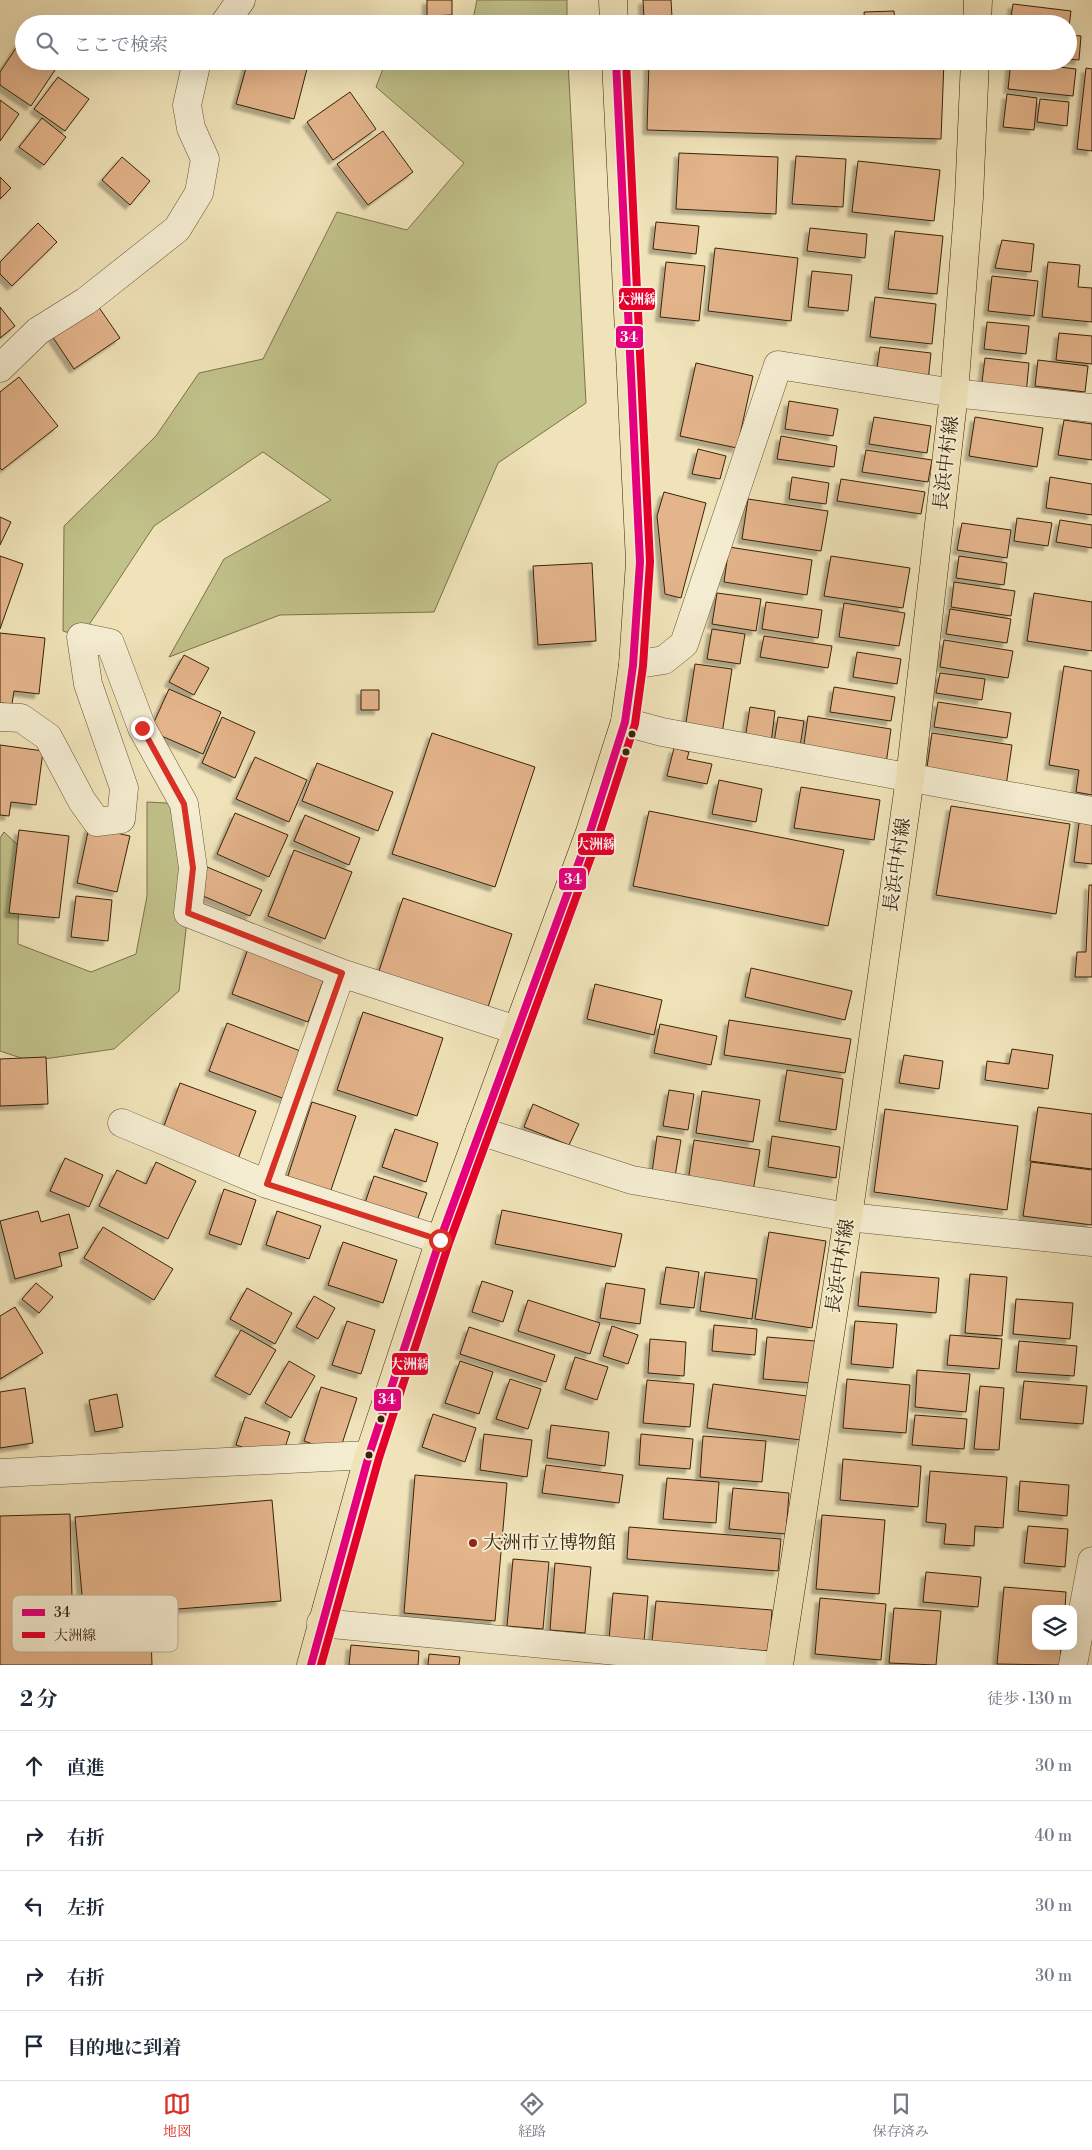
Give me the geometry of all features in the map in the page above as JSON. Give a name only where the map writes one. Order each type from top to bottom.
[{"type":"main road","points":[[613,0],[614,15]]},
{"type":"main road","points":[[977,15],[978,0]]},
{"type":"main road","points":[[311,1665],[321,1623],[369,1456],[440,1240],[590,832],[625,722],[633,665],[640,562],[616,70]]},
{"type":"main road","name":"長浜中村線","points":[[780,1665],[848,1217],[910,778],[954,393],[969,198],[975,70]]},
{"type":"street","points":[[230,15],[241,0]]},
{"type":"street","points":[[0,368],[38,331],[86,301],[177,229],[199,193],[205,159],[191,128],[187,105],[195,70]]},
{"type":"street","points":[[633,665],[664,660],[684,644],[778,365],[954,393],[1092,408]]},
{"type":"street","points":[[0,717],[21,718],[48,737],[82,801],[97,822],[121,819],[124,788],[88,684],[81,637],[110,643],[142,728],[184,804],[193,868],[188,913],[342,973],[516,1030]]},
{"type":"street","points":[[625,722],[662,732],[1092,810]]},
{"type":"street","points":[[267,1184],[342,973]]},
{"type":"street","points":[[122,1123],[267,1184],[440,1240]]},
{"type":"street","points":[[480,1131],[632,1180],[848,1217],[1092,1242]]},
{"type":"street","points":[[0,1473],[369,1456]]},
{"type":"street","points":[[1073,1665],[1092,1561]]},
{"type":"street","points":[[321,1623],[764,1665]]},
{"type":"green space","points":[[477,0],[567,0],[567,15],[474,15]]},
{"type":"green space","points":[[383,70],[568,70],[586,403],[498,463],[434,612],[280,615],[169,657],[224,559],[331,500],[263,452],[154,526],[81,637],[63,631],[64,526],[156,436],[199,373],[263,359],[337,212],[407,230],[464,163],[376,87]]},
{"type":"green space","points":[[147,802],[184,804],[193,868],[179,991],[114,1049],[30,1061],[0,1051],[0,838],[4,832],[19,846],[18,944],[91,972],[136,954],[147,896]]},
{"type":"building","points":[[427,0],[452,0],[452,15],[427,15]]},
{"type":"building","points":[[643,0],[671,0],[672,15],[644,15]]},
{"type":"building","points":[[1013,4],[1071,11],[1070,15],[1011,15]]},
{"type":"building","points":[[894,11],[894,15],[864,15],[864,12]]},
{"type":"building","points":[[1077,36],[1081,36],[1079,60],[1077,60]]},
{"type":"building","points":[[15,50],[15,70],[55,70],[31,106],[0,85],[0,72]]},
{"type":"building","points":[[1086,68],[1092,69],[1092,151],[1077,149]]},
{"type":"building","points":[[245,70],[307,70],[294,119],[236,104]]},
{"type":"building","points":[[649,70],[944,70],[941,139],[647,130]]},
{"type":"building","points":[[1010,70],[1076,70],[1073,96],[1008,89]]},
{"type":"building","points":[[58,77],[89,99],[65,131],[34,109]]},
{"type":"building","points":[[350,92],[376,129],[333,160],[307,122]]},
{"type":"building","points":[[1007,94],[1037,98],[1034,130],[1003,127]]},
{"type":"building","points":[[1040,99],[1069,102],[1067,126],[1037,122]]},
{"type":"building","points":[[0,100],[19,114],[0,141]]},
{"type":"building","points":[[42,118],[66,137],[44,165],[19,147]]},
{"type":"building","points":[[383,131],[413,172],[368,205],[337,164]]},
{"type":"building","points":[[679,153],[778,157],[776,214],[676,209]]},
{"type":"building","points":[[796,156],[846,159],[843,207],[792,204]]},
{"type":"building","points":[[122,157],[150,181],[130,205],[102,180]]},
{"type":"building","points":[[858,161],[940,170],[934,221],[852,212]]},
{"type":"building","points":[[0,177],[11,188],[0,199]]},
{"type":"building","points":[[656,222],[699,226],[696,254],[653,249]]},
{"type":"building","points":[[38,223],[57,242],[12,286],[0,274],[0,262]]},
{"type":"building","points":[[810,228],[867,234],[865,258],[807,251]]},
{"type":"building","points":[[895,231],[943,236],[937,294],[888,289]]},
{"type":"building","points":[[1002,240],[1034,244],[1031,272],[995,268]]},
{"type":"building","points":[[715,248],[798,258],[791,321],[708,311]]},
{"type":"building","points":[[666,262],[705,266],[699,321],[660,317]]},
{"type":"building","points":[[1048,262],[1080,265],[1078,287],[1092,288],[1092,322],[1042,317]]},
{"type":"building","points":[[812,271],[852,275],[848,311],[808,307]]},
{"type":"building","points":[[992,276],[1038,281],[1034,316],[988,311]]},
{"type":"building","points":[[875,297],[936,304],[932,344],[870,337]]},
{"type":"building","points":[[98,306],[120,338],[74,369],[52,336]]},
{"type":"building","points":[[0,307],[15,326],[0,338]]},
{"type":"building","points":[[987,322],[1029,326],[1026,354],[984,349]]},
{"type":"building","points":[[1059,333],[1092,336],[1092,364],[1056,360]]},
{"type":"building","points":[[880,347],[931,353],[928,381],[876,375]]},
{"type":"building","points":[[985,358],[1029,363],[1026,395],[981,390]]},
{"type":"building","points":[[1038,360],[1088,366],[1085,392],[1035,386]]},
{"type":"building","points":[[696,363],[753,376],[737,448],[680,436]]},
{"type":"building","points":[[19,377],[58,426],[2,470],[0,468],[0,392]]},
{"type":"building","points":[[789,401],[838,409],[833,436],[785,429]]},
{"type":"building","points":[[874,417],[931,426],[927,453],[869,444]]},
{"type":"building","points":[[975,417],[1043,428],[1037,467],[969,456]]},
{"type":"building","points":[[1064,420],[1092,424],[1092,460],[1058,455]]},
{"type":"building","points":[[781,436],[837,446],[834,467],[777,459]]},
{"type":"building","points":[[698,449],[726,456],[720,479],[692,474]]},
{"type":"building","points":[[866,450],[932,460],[928,482],[862,472]]},
{"type":"building","points":[[792,477],[829,483],[826,504],[789,499]]},
{"type":"building","points":[[1050,477],[1092,484],[1092,515],[1046,508]]},
{"type":"building","points":[[841,479],[925,492],[921,514],[837,501]]},
{"type":"building","points":[[664,492],[706,503],[681,598],[665,594],[657,516]]},
{"type":"building","points":[[748,499],[828,511],[821,551],[742,539]]},
{"type":"building","points":[[0,517],[11,522],[0,545]]},
{"type":"building","points":[[1017,518],[1052,523],[1048,546],[1014,541]]},
{"type":"building","points":[[1060,520],[1092,525],[1092,548],[1056,542]]},
{"type":"building","points":[[962,523],[1011,530],[1007,558],[957,550]]},
{"type":"building","points":[[729,547],[812,560],[807,595],[724,582]]},
{"type":"building","points":[[0,556],[23,564],[0,629]]},
{"type":"building","points":[[831,556],[910,568],[903,608],[824,596]]},
{"type":"building","points":[[959,556],[1007,563],[1004,585],[956,578]]},
{"type":"building","points":[[592,563],[596,641],[538,645],[533,566]]},
{"type":"building","points":[[954,582],[1015,591],[1011,616],[951,607]]},
{"type":"building","points":[[717,593],[761,599],[756,631],[712,624]]},
{"type":"building","points":[[1034,593],[1092,602],[1092,651],[1027,641]]},
{"type":"building","points":[[766,602],[822,610],[818,638],[762,629]]},
{"type":"building","points":[[844,603],[905,613],[899,646],[839,637]]},
{"type":"building","points":[[950,609],[1011,619],[1007,643],[946,634]]},
{"type":"building","points":[[712,629],[745,634],[740,664],[707,659]]},
{"type":"building","points":[[0,633],[45,638],[39,694],[14,691],[12,704],[0,703]]},
{"type":"building","points":[[764,636],[832,646],[828,668],[760,657]]},
{"type":"building","points":[[944,640],[1013,651],[1008,678],[940,667]]},
{"type":"building","points":[[857,652],[901,659],[897,684],[853,677]]},
{"type":"building","points":[[184,655],[209,668],[194,695],[169,682]]},
{"type":"building","points":[[695,664],[732,669],[722,734],[685,729]]},
{"type":"building","points":[[1064,666],[1092,671],[1092,795],[1076,792],[1079,770],[1049,765]]},
{"type":"building","points":[[940,673],[985,679],[982,700],[936,693]]},
{"type":"building","points":[[834,687],[895,697],[891,721],[830,712]]},
{"type":"building","points":[[169,689],[221,712],[203,754],[150,731]]},
{"type":"building","points":[[361,690],[379,690],[379,710],[361,710]]},
{"type":"building","points":[[938,702],[1011,713],[1007,738],[934,727]]},
{"type":"building","points":[[750,707],[775,711],[771,743],[745,739]]},
{"type":"building","points":[[808,716],[891,729],[886,764],[803,751]]},
{"type":"building","points":[[222,717],[255,732],[235,778],[202,763]]},
{"type":"building","points":[[778,717],[804,721],[799,753],[773,749]]},
{"type":"building","points":[[432,733],[535,767],[495,887],[392,854]]},
{"type":"building","points":[[932,733],[1012,745],[1006,786],[926,774]]},
{"type":"building","points":[[0,745],[43,751],[36,805],[11,802],[9,816],[0,815]]},
{"type":"building","points":[[674,748],[689,752],[687,759],[712,764],[707,784],[667,776]]},
{"type":"building","points":[[255,757],[307,780],[289,822],[236,799]]},
{"type":"building","points":[[317,763],[393,792],[378,831],[302,801]]},
{"type":"building","points":[[719,780],[762,789],[756,822],[712,814]]},
{"type":"building","points":[[801,787],[880,800],[874,840],[794,828]]},
{"type":"building","points":[[951,806],[1070,824],[1056,914],[936,895]]},
{"type":"building","points":[[649,811],[844,850],[828,926],[633,886]]},
{"type":"building","points":[[235,813],[288,835],[269,877],[217,854]]},
{"type":"building","points":[[305,815],[360,838],[349,865],[294,841]]},
{"type":"building","points":[[1080,815],[1092,816],[1092,864],[1074,862]]},
{"type":"building","points":[[89,827],[130,836],[117,892],[77,883]]},
{"type":"building","points":[[19,830],[69,836],[59,918],[9,913]]},
{"type":"building","points":[[294,850],[352,872],[325,939],[268,916]]},
{"type":"building","points":[[207,867],[262,890],[250,916],[196,893]]},
{"type":"building","points":[[1089,885],[1092,885],[1092,977],[1075,977],[1077,952],[1086,952]]},
{"type":"building","points":[[76,896],[112,900],[108,941],[71,937]]},
{"type":"building","points":[[403,898],[512,934],[487,1010],[378,974]]},
{"type":"building","points":[[249,946],[326,973],[308,1022],[232,994]]},
{"type":"building","points":[[751,968],[852,991],[845,1020],[745,997]]},
{"type":"building","points":[[595,984],[662,1000],[654,1035],[587,1019]]},
{"type":"building","points":[[363,1012],[443,1038],[417,1116],[337,1090]]},
{"type":"building","points":[[729,1020],[851,1039],[845,1073],[724,1055]]},
{"type":"building","points":[[227,1023],[303,1052],[285,1099],[209,1071]]},
{"type":"building","points":[[660,1024],[717,1036],[711,1065],[654,1053]]},
{"type":"building","points":[[1012,1049],[1053,1055],[1048,1089],[985,1080],[987,1061],[1009,1064]]},
{"type":"building","points":[[904,1055],[943,1061],[939,1089],[899,1083]]},
{"type":"building","points":[[46,1057],[48,1104],[0,1106],[0,1059]]},
{"type":"building","points":[[787,1070],[843,1079],[836,1130],[779,1121]]},
{"type":"building","points":[[180,1083],[256,1111],[238,1159],[162,1131]]},
{"type":"building","points":[[669,1090],[694,1094],[688,1130],[663,1126]]},
{"type":"building","points":[[702,1091],[760,1100],[753,1142],[696,1133]]},
{"type":"building","points":[[312,1102],[356,1116],[329,1196],[286,1182]]},
{"type":"building","points":[[533,1104],[579,1124],[569,1145],[524,1127]]},
{"type":"building","points":[[1038,1107],[1092,1114],[1092,1169],[1030,1161]]},
{"type":"building","points":[[885,1109],[1018,1126],[1007,1210],[874,1192]]},
{"type":"building","points":[[395,1129],[438,1143],[426,1182],[382,1167]]},
{"type":"building","points":[[657,1136],[681,1140],[674,1183],[651,1180]]},
{"type":"building","points":[[772,1136],[840,1147],[836,1178],[768,1167]]},
{"type":"building","points":[[694,1140],[760,1150],[753,1191],[688,1182]]},
{"type":"building","points":[[65,1158],[103,1175],[89,1207],[50,1191]]},
{"type":"building","points":[[156,1162],[196,1181],[168,1239],[99,1206],[117,1170],[146,1184]]},
{"type":"building","points":[[1031,1162],[1092,1170],[1092,1225],[1023,1216]]},
{"type":"building","points":[[374,1176],[427,1193],[415,1226],[363,1209]]},
{"type":"building","points":[[224,1189],[256,1200],[241,1245],[209,1234]]},
{"type":"building","points":[[502,1210],[622,1234],[615,1267],[495,1244]]},
{"type":"building","points":[[38,1211],[41,1222],[69,1214],[78,1248],[59,1253],[62,1266],[15,1279],[0,1221]]},
{"type":"building","points":[[277,1211],[321,1226],[309,1259],[266,1245]]},
{"type":"building","points":[[103,1227],[173,1269],[154,1300],[84,1258]]},
{"type":"building","points":[[769,1232],[826,1241],[812,1328],[755,1319]]},
{"type":"building","points":[[343,1242],[397,1260],[383,1303],[328,1285]]},
{"type":"building","points":[[666,1267],[699,1272],[694,1308],[660,1304]]},
{"type":"building","points":[[705,1272],[757,1279],[752,1319],[700,1311]]},
{"type":"building","points":[[861,1272],[939,1278],[936,1313],[858,1306]]},
{"type":"building","points":[[970,1274],[1007,1277],[1002,1336],[965,1333]]},
{"type":"building","points":[[482,1281],[513,1291],[503,1322],[472,1312]]},
{"type":"building","points":[[36,1283],[53,1297],[39,1313],[22,1299]]},
{"type":"building","points":[[606,1283],[645,1289],[640,1324],[600,1318]]},
{"type":"building","points":[[247,1288],[292,1313],[275,1344],[230,1319]]},
{"type":"building","points":[[314,1296],[335,1308],[318,1339],[296,1327]]},
{"type":"building","points":[[1016,1299],[1073,1303],[1070,1339],[1013,1334]]},
{"type":"building","points":[[528,1300],[600,1323],[590,1354],[518,1331]]},
{"type":"building","points":[[15,1307],[43,1353],[0,1379],[0,1316]]},
{"type":"building","points":[[347,1321],[375,1330],[361,1374],[332,1365]]},
{"type":"building","points":[[855,1321],[897,1324],[893,1368],[851,1364]]},
{"type":"building","points":[[714,1325],[757,1329],[755,1355],[712,1351]]},
{"type":"building","points":[[612,1326],[638,1335],[628,1364],[603,1356]]},
{"type":"building","points":[[469,1327],[555,1355],[546,1382],[460,1354]]},
{"type":"building","points":[[241,1330],[276,1350],[250,1395],[215,1376]]},
{"type":"building","points":[[950,1335],[1002,1339],[999,1369],[947,1365]]},
{"type":"building","points":[[767,1337],[815,1341],[811,1383],[763,1379]]},
{"type":"building","points":[[650,1339],[686,1342],[684,1376],[648,1373]]},
{"type":"building","points":[[1019,1341],[1077,1346],[1074,1376],[1016,1372]]},
{"type":"building","points":[[575,1357],[608,1367],[597,1400],[565,1389]]},
{"type":"building","points":[[289,1361],[315,1376],[291,1418],[265,1403]]},
{"type":"building","points":[[460,1361],[493,1372],[479,1414],[445,1403]]},
{"type":"building","points":[[917,1370],[970,1374],[966,1412],[915,1407]]},
{"type":"building","points":[[510,1379],[541,1389],[528,1429],[496,1419]]},
{"type":"building","points":[[847,1379],[910,1385],[906,1433],[843,1428]]},
{"type":"building","points":[[647,1380],[694,1384],[690,1427],[643,1423]]},
{"type":"building","points":[[1024,1381],[1087,1386],[1083,1424],[1020,1419]]},
{"type":"building","points":[[713,1384],[807,1396],[801,1440],[707,1428]]},
{"type":"building","points":[[980,1386],[1004,1388],[999,1450],[974,1449]]},
{"type":"building","points":[[321,1387],[357,1398],[339,1453],[304,1441]]},
{"type":"building","points":[[25,1388],[33,1443],[0,1448],[0,1392]]},
{"type":"building","points":[[117,1394],[123,1427],[95,1432],[89,1400]]},
{"type":"building","points":[[433,1414],[476,1428],[465,1462],[422,1447]]},
{"type":"building","points":[[915,1415],[967,1419],[964,1449],[912,1445]]},
{"type":"building","points":[[245,1417],[290,1432],[281,1460],[236,1445]]},
{"type":"building","points":[[551,1425],[609,1432],[605,1466],[547,1458]]},
{"type":"building","points":[[484,1434],[532,1440],[527,1477],[480,1470]]},
{"type":"building","points":[[641,1434],[693,1439],[690,1469],[639,1465]]},
{"type":"building","points":[[703,1436],[766,1441],[762,1482],[700,1477]]},
{"type":"building","points":[[843,1459],[921,1466],[918,1507],[840,1500]]},
{"type":"building","points":[[546,1465],[623,1475],[619,1503],[542,1493]]},
{"type":"building","points":[[930,1471],[1007,1477],[1003,1528],[975,1526],[974,1546],[944,1544],[946,1524],[926,1522]]},
{"type":"building","points":[[415,1475],[507,1483],[495,1621],[404,1613]]},
{"type":"building","points":[[667,1478],[719,1482],[716,1523],[663,1519]]},
{"type":"building","points":[[1020,1481],[1069,1485],[1067,1516],[1018,1511]]},
{"type":"building","points":[[733,1488],[789,1493],[786,1534],[729,1529]]},
{"type":"building","points":[[272,1500],[281,1601],[178,1609],[178,1595],[82,1595],[75,1517]]},
{"type":"building","points":[[70,1514],[72,1595],[12,1595],[12,1652],[152,1652],[152,1665],[0,1665],[0,1516]]},
{"type":"building","points":[[822,1515],[885,1520],[879,1594],[816,1589]]},
{"type":"building","points":[[1028,1526],[1068,1529],[1065,1567],[1024,1563]]},
{"type":"building","points":[[629,1527],[781,1539],[778,1571],[627,1559]]},
{"type":"building","points":[[513,1559],[549,1562],[543,1629],[507,1626]]},
{"type":"building","points":[[555,1563],[591,1567],[585,1633],[550,1630]]},
{"type":"building","points":[[926,1572],[981,1577],[978,1607],[923,1602]]},
{"type":"building","points":[[1004,1587],[1066,1592],[1065,1605],[1032,1605],[1032,1650],[1061,1650],[1060,1665],[997,1664]]},
{"type":"building","points":[[613,1593],[648,1596],[644,1642],[609,1640]]},
{"type":"building","points":[[820,1598],[886,1604],[881,1660],[815,1654]]},
{"type":"building","points":[[656,1601],[772,1610],[769,1651],[652,1642]]},
{"type":"building","points":[[894,1608],[941,1611],[936,1665],[889,1663]]},
{"type":"building","points":[[351,1645],[419,1651],[418,1665],[349,1665]]},
{"type":"building","points":[[429,1654],[460,1657],[459,1665],[428,1665]]},
{"type":"transit line","name":"34","points":[[311,1665],[369,1455],[440,1240],[590,832],[625,722],[633,665],[640,562],[616,70]]},
{"type":"transit line","name":"大洲線","points":[[321,1665],[379,1458],[449,1243],[599,835],[635,724],[643,666],[650,562],[626,70]]},
{"type":"place","name":"大洲市立博物館","points":[[473,1543]]},
{"type":"route","points":[[142,728],[184,804],[193,868],[188,913],[342,973],[267,1184],[440,1240]]}]
